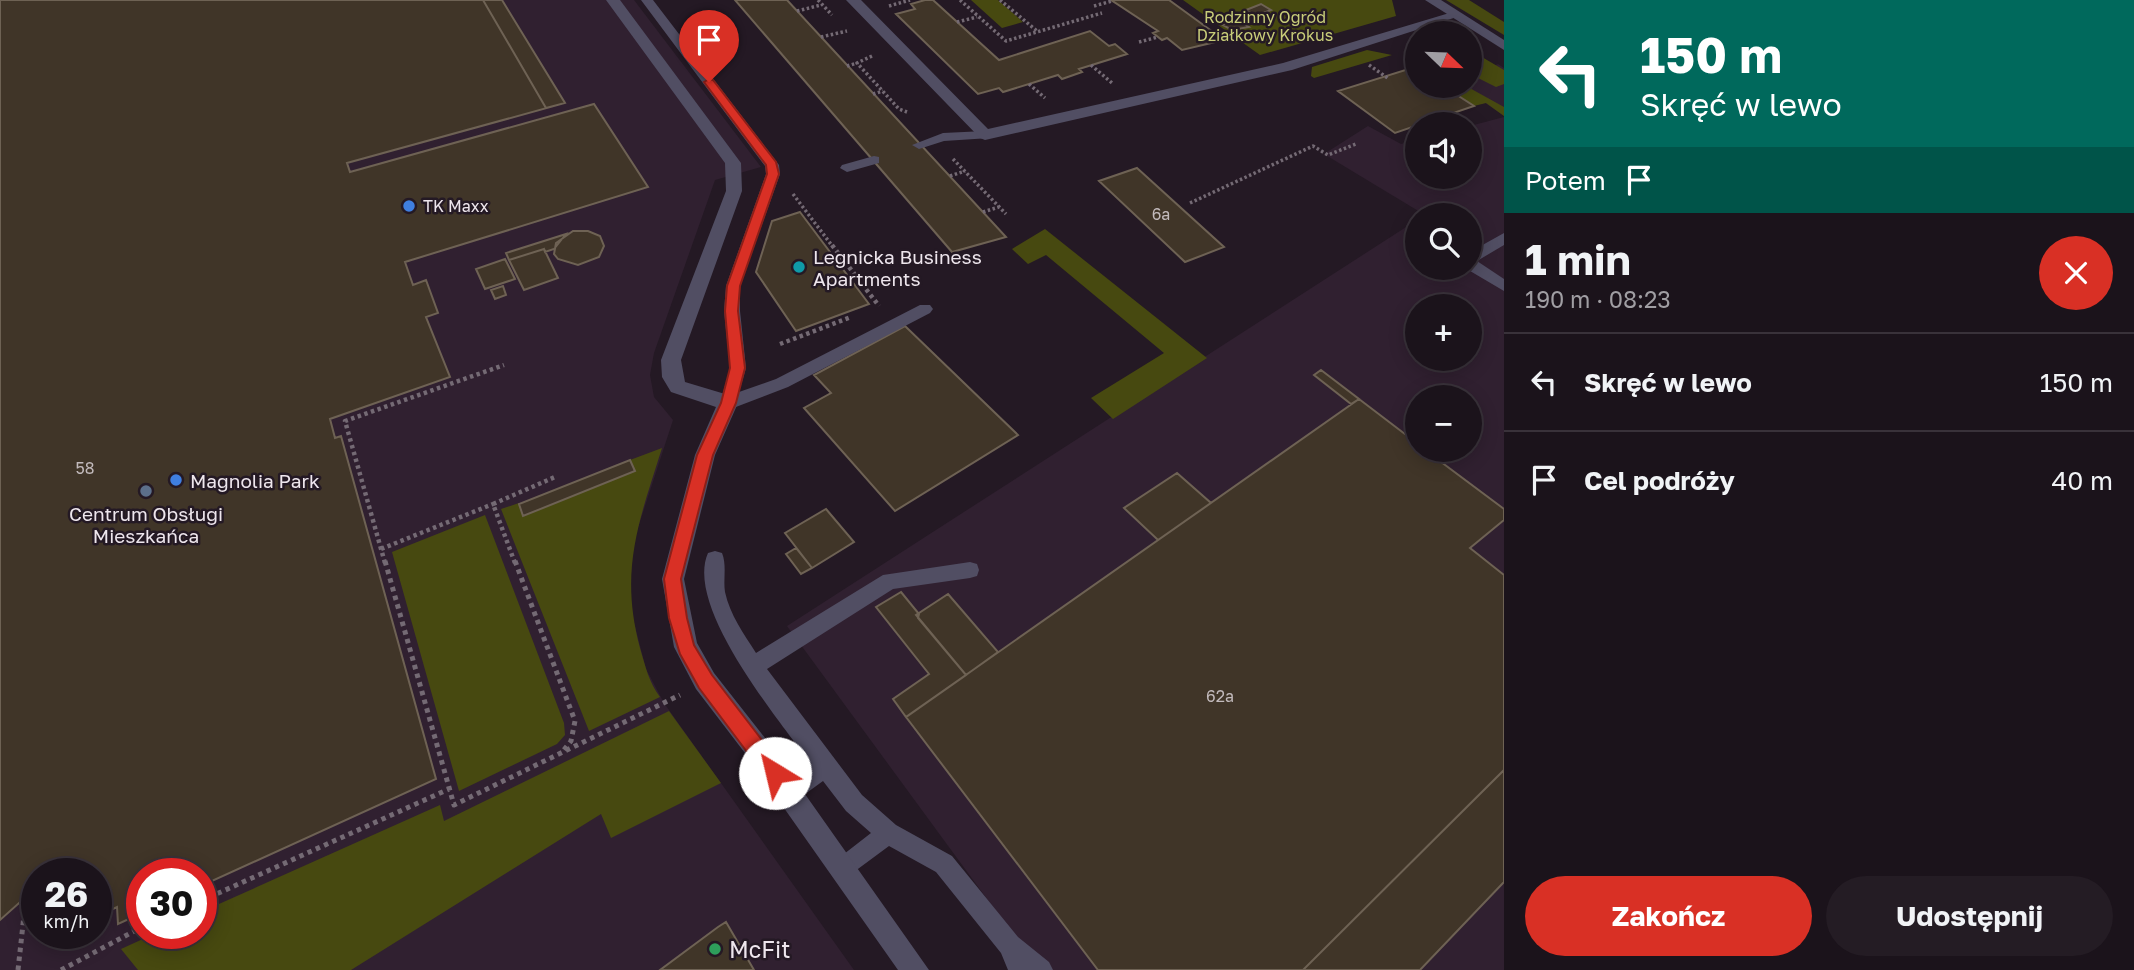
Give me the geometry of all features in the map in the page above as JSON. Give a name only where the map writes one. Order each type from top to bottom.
[{"type":"street","points":[[613,0],[733,163],[734,191],[671,360],[672,377],[678,387],[728,403],[705,455],[673,579],[678,618],[686,648],[705,681],[790,794],[915,970]]},
{"type":"street","points":[[853,0],[985,135],[1287,68],[1456,15]]},
{"type":"street","points":[[1432,0],[1504,46]]},
{"type":"lane","points":[[647,0],[772,165],[773,174],[733,286],[732,311],[738,368],[728,403]]},
{"type":"lane","points":[[919,145],[935,140],[985,135]]},
{"type":"lane","points":[[847,168],[874,160]]},
{"type":"lane","points":[[1482,253],[1504,238]]},
{"type":"lane","points":[[1482,270],[1504,286]]},
{"type":"lane","points":[[728,403],[782,383],[925,309]]},
{"type":"lane","points":[[715,559],[713,587],[722,617],[753,666],[853,803],[888,833],[944,864],[1010,945],[1041,970]]},
{"type":"lane","points":[[753,666],[890,581],[970,570]]},
{"type":"lane","points":[[790,794],[825,766]]},
{"type":"lane","points":[[843,869],[888,833]]},
{"type":"lane","points":[[1010,945],[1020,970]]},
{"type":"path","points":[[818,0],[856,40]]},
{"type":"path","points":[[960,0],[1006,41],[1102,13]]},
{"type":"path","points":[[1000,0],[1038,32]]},
{"type":"path","points":[[1094,6],[1112,1]]},
{"type":"path","points":[[797,11],[822,4]]},
{"type":"path","points":[[957,22],[978,16]]},
{"type":"path","points":[[821,37],[847,30]]},
{"type":"path","points":[[1139,42],[1158,37]]},
{"type":"path","points":[[847,66],[874,58],[865,49]]},
{"type":"path","points":[[857,63],[899,109],[908,112]]},
{"type":"path","points":[[1091,65],[1118,88]]},
{"type":"path","points":[[1369,65],[1389,79]]},
{"type":"path","points":[[1029,84],[1051,104]]},
{"type":"path","points":[[873,94],[883,91]]},
{"type":"path","points":[[935,140],[1006,214]]},
{"type":"path","points":[[1190,203],[1313,146],[1328,155],[1356,144]]},
{"type":"path","points":[[950,176],[965,171]]},
{"type":"path","points":[[793,194],[881,306],[868,310]]},
{"type":"path","points":[[983,212],[999,207]]},
{"type":"path","points":[[780,344],[856,315]]},
{"type":"path","points":[[504,365],[345,421],[454,805],[705,681]]},
{"type":"path","points":[[381,549],[555,477]]},
{"type":"path","points":[[493,504],[575,721],[571,741],[563,752]]},
{"type":"path","points":[[217,894],[449,789]]},
{"type":"path","points":[[61,970],[126,936]]},
{"type":"path","points":[[18,970],[21,943]]},
{"type":"shaded area","points":[[0,0],[634,0],[761,167],[715,180],[654,353],[650,375],[654,397],[673,420],[632,546],[630,607],[646,669],[664,703],[854,970],[0,970]]},
{"type":"shaded area","points":[[1498,64],[1504,68],[1504,116],[1478,98],[1482,98],[1482,71]]},
{"type":"shaded area","points":[[1504,117],[1504,970],[1039,970],[787,626],[1405,228],[1405,280],[1482,280],[1482,203],[1405,203],[1324,154],[1368,126],[1401,144],[1405,143],[1405,189],[1482,189],[1482,123]]},
{"type":"green space","points":[[971,0],[998,0],[1023,22],[1002,28]]},
{"type":"green space","name":"Rodzinny Ogród Działkowy Krokus","points":[[1183,0],[1392,0],[1396,16],[1260,55]]},
{"type":"green space","points":[[1446,0],[1469,0],[1504,22],[1504,35]]},
{"type":"green space","points":[[1367,50],[1392,55],[1314,78],[1311,76],[1312,67]]},
{"type":"green space","points":[[1482,57],[1504,70],[1504,84],[1496,87],[1482,80]]},
{"type":"green space","points":[[1482,95],[1504,107],[1504,116],[1486,103],[1474,106],[1462,98],[1482,98]]},
{"type":"green space","points":[[1045,229],[1207,358],[1113,419],[1091,398],[1164,353],[1046,255],[1028,264],[1012,249]]},
{"type":"green space","points":[[662,448],[639,523],[631,594],[640,648],[650,680],[660,697],[589,731],[501,509],[519,503],[524,516],[635,471],[630,460]]},
{"type":"green space","points":[[485,515],[564,723],[565,735],[557,744],[459,791],[392,552]]},
{"type":"green space","points":[[669,711],[721,783],[611,838],[601,814],[351,970],[138,970],[121,949],[126,947],[126,949],[217,949],[217,905],[440,805],[444,821]]},
{"type":"building","name":"Magnolia Park","points":[[0,0],[502,0],[565,103],[347,163],[350,172],[594,104],[648,187],[405,262],[413,285],[426,280],[438,313],[426,317],[450,377],[330,419],[335,438],[341,436],[436,779],[217,879],[217,858],[126,858],[126,920],[118,924],[117,907],[112,909],[112,858],[21,858],[21,901],[0,920]]},
{"type":"building","points":[[483,0],[502,0],[565,103],[546,108]]},
{"type":"building","points":[[735,0],[787,0],[1006,237],[952,252]]},
{"type":"building","points":[[933,0],[999,60],[1090,31],[1109,46],[1115,44],[1127,54],[1079,69],[1082,72],[1062,79],[1058,75],[1003,92],[999,88],[978,94],[896,14],[915,9],[911,4]]},
{"type":"building","points":[[1111,0],[1169,0],[1224,40],[1182,50],[1167,38],[1162,40],[1153,33],[1158,31]]},
{"type":"building","points":[[1261,4],[1271,10],[1256,16],[1246,10]]},
{"type":"building","points":[[1298,14],[1309,20],[1298,24],[1287,18]]},
{"type":"building","points":[[1237,19],[1249,27],[1232,30],[1223,25]]},
{"type":"building","points":[[1405,70],[1405,98],[1462,98],[1474,106],[1456,112],[1405,112],[1405,130],[1395,133],[1338,91]]},
{"type":"building","points":[[1137,168],[1224,247],[1185,262],[1099,181]]},
{"type":"building","name":"Legnicka Business Apartments","points":[[800,212],[869,304],[796,331],[756,272],[772,221]]},
{"type":"building","points":[[573,231],[588,231],[600,236],[604,246],[599,257],[578,265],[558,259],[554,254],[556,243]]},
{"type":"building","points":[[566,234],[554,249],[545,252],[544,249],[509,260],[506,253]]},
{"type":"building","points":[[544,249],[558,278],[524,290],[509,260]]},
{"type":"building","points":[[505,259],[515,279],[485,289],[476,269]]},
{"type":"building","points":[[503,286],[506,295],[495,299],[491,290]]},
{"type":"building","points":[[905,326],[1018,435],[895,511],[804,408],[831,393],[814,375]]},
{"type":"building","points":[[1321,370],[1359,399],[1351,404],[1314,375]]},
{"type":"building","points":[[1359,399],[1405,434],[1405,462],[1441,462],[1504,509],[1504,520],[1470,548],[1504,575],[1504,770],[1303,970],[1098,970],[906,717]]},
{"type":"building","points":[[630,460],[635,471],[523,516],[519,504]]},
{"type":"building","points":[[1177,473],[1211,503],[1158,540],[1124,508]]},
{"type":"building","points":[[826,509],[854,542],[812,568],[785,533]]},
{"type":"building","points":[[796,548],[812,568],[801,574],[786,554]]},
{"type":"building","points":[[901,592],[919,614],[918,618],[966,675],[906,717],[893,699],[929,674],[876,607]]},
{"type":"building","points":[[948,594],[998,652],[966,675],[916,615]]},
{"type":"building","points":[[1504,770],[1504,882],[1420,970],[1303,970]]},
{"type":"building","name":"McFit","points":[[726,922],[754,970],[660,970],[718,927]]},
{"type":"place","name":"TK Maxx","points":[[409,206]]},
{"type":"place","name":"Legnicka Business Apartments","points":[[799,267]]},
{"type":"place","name":"Magnolia Park","points":[[176,480]]},
{"type":"place","name":"Centrum Obsługi Mieszkańca","points":[[146,491]]},
{"type":"place","name":"McFit","points":[[715,949]]},
{"type":"route","points":[[709,82],[772,165],[773,174],[733,286],[732,311],[738,368],[728,403],[705,455],[673,579],[678,618],[686,648],[705,681],[775,773]]}]
